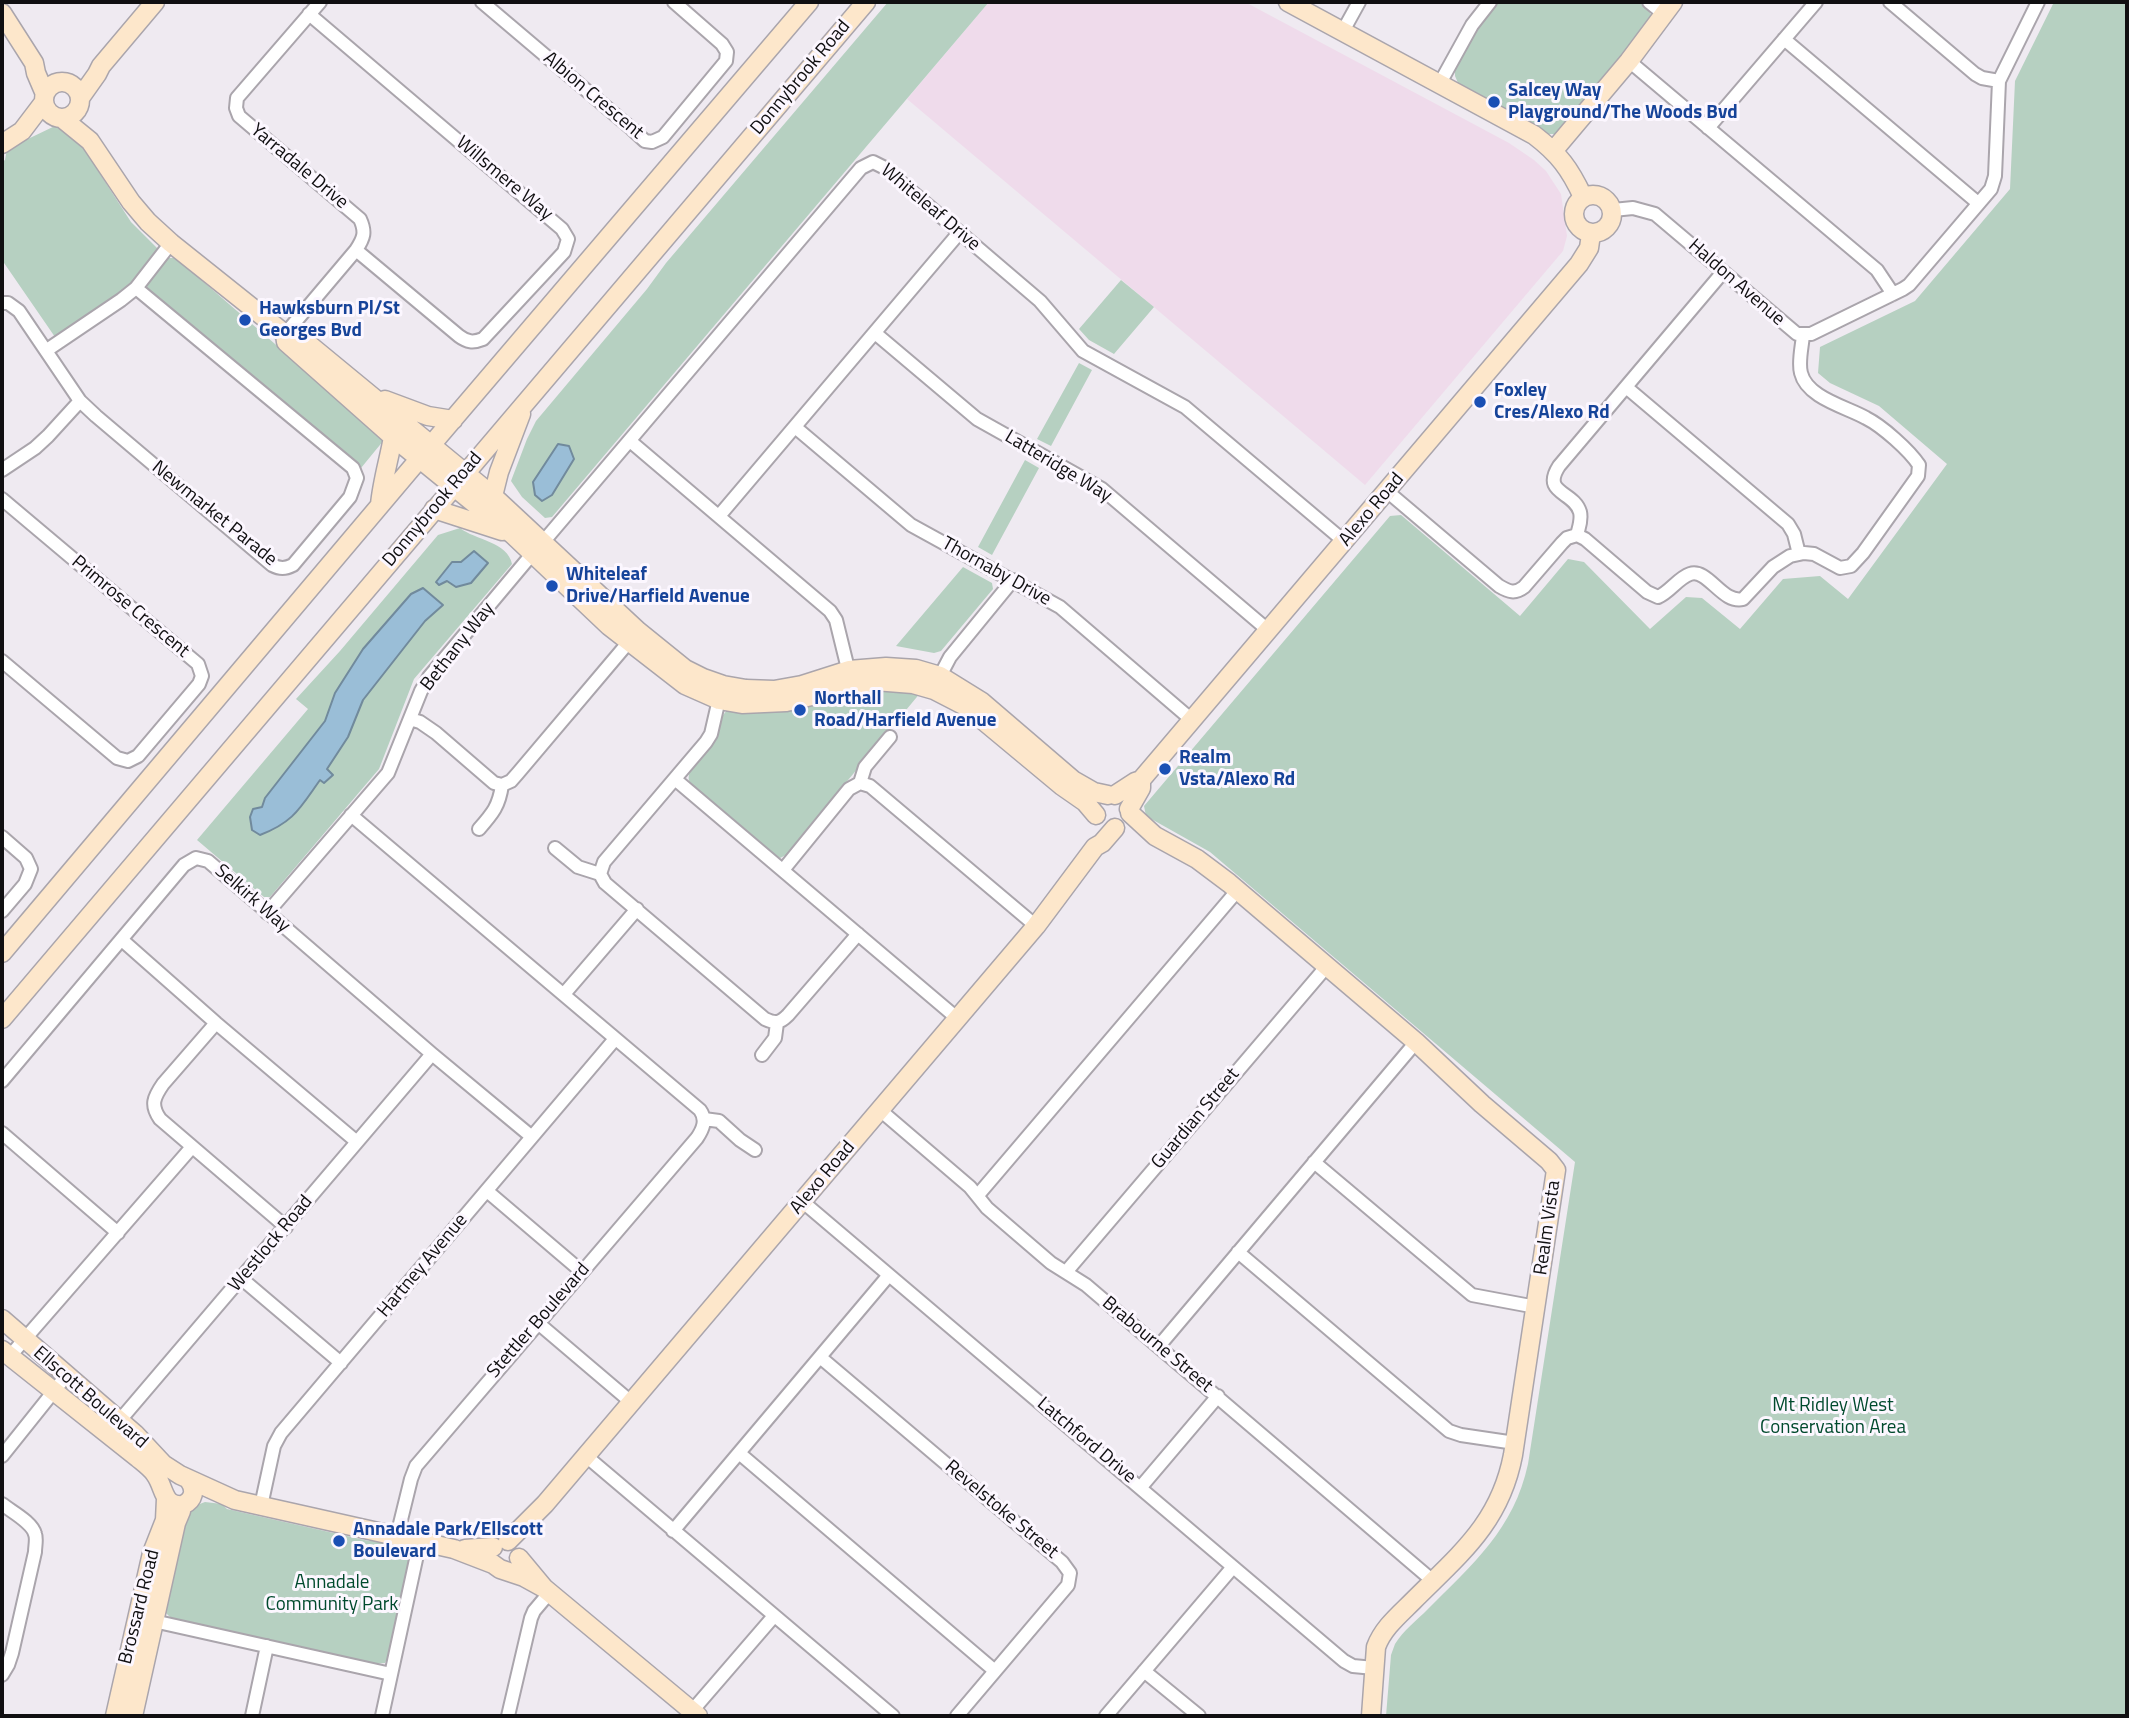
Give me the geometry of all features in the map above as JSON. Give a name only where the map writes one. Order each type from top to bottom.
[{"type":"street","points":[[2,144],[22,131],[72,114],[101,66],[155,2]]},
{"type":"street","name":"Yarradale Drive","points":[[320,2],[237,98],[236,108],[239,116],[360,219],[364,237],[356,250]]},
{"type":"street","name":"Albion Crescent","points":[[482,2],[645,141],[652,142],[663,137],[726,61],[725,47],[674,2]]},
{"type":"street","points":[[2,953],[809,2]]},
{"type":"street","name":"Donnybrook Road","points":[[2,1019],[866,2]]},
{"type":"street","points":[[1288,2],[1534,135],[1554,150],[1573,174],[1583,197]]},
{"type":"street","points":[[1343,31],[1359,2]]},
{"type":"street","points":[[1440,83],[1472,25],[1490,2]]},
{"type":"street","points":[[1554,150],[1629,61],[1668,8],[1649,2]]},
{"type":"street","points":[[1708,128],[1816,2]]},
{"type":"street","points":[[1890,2],[1975,74],[1999,81]]},
{"type":"street","name":"Haldon Avenue","points":[[1613,210],[1633,208],[1655,214],[1790,329],[1803,335],[1811,334],[1893,294],[1909,285],[1991,189],[1994,181],[1999,81],[2038,2]]},
{"type":"street","points":[[2,13],[34,63],[49,113],[90,141],[136,209],[171,243],[285,334],[286,342],[393,437],[426,452]]},
{"type":"street","name":"Willsmere Way","points":[[309,14],[562,229],[568,239],[564,252],[483,339],[475,342],[459,336],[356,250]]},
{"type":"street","points":[[1784,39],[1978,203]]},
{"type":"street","points":[[1629,61],[1877,270],[1893,294]]},
{"type":"street","points":[[34,63],[76,90],[90,141]]},
{"type":"street","points":[[22,131],[51,86],[65,83],[101,66]]},
{"type":"street","name":"Whiteleaf Drive","points":[[539,547],[861,168],[873,162],[883,167],[1040,301],[1078,347],[1185,407],[1345,542]]},
{"type":"street","points":[[1597,195],[1609,203],[1613,210],[1613,217],[1599,233],[1583,231],[1575,219],[1577,203],[1583,197],[1597,195]]},
{"type":"street","points":[[719,516],[959,233]]},
{"type":"street","name":"Alexo Road","points":[[1112,795],[1142,780],[1193,721],[1579,264],[1589,248],[1591,234]]},
{"type":"street","points":[[47,350],[136,288],[171,243]]},
{"type":"street","points":[[285,334],[356,250]]},
{"type":"street","points":[[1577,535],[1580,512],[1554,484],[1553,476],[1723,272]]},
{"type":"street","name":"Newmarket Parade","points":[[8,305],[47,350],[80,401],[272,565],[279,569],[286,568],[299,559],[350,497],[355,486],[356,472],[136,288]]},
{"type":"street","points":[[285,334],[295,333],[372,396],[426,452],[460,479],[512,534]]},
{"type":"street","name":"Latteridge Way","points":[[875,333],[977,419],[1102,489],[1269,631]]},
{"type":"street","points":[[1388,492],[1499,586],[1514,593],[1524,587],[1567,538],[1577,535],[1586,539],[1647,592],[1658,597],[1687,576],[1696,573],[1731,598],[1743,599],[1782,560],[1799,554],[1814,554],[1840,568],[1851,566],[1920,471],[1917,460],[1874,423],[1827,400],[1808,386],[1800,366],[1803,335]]},
{"type":"street","points":[[1626,387],[1788,524],[1794,534],[1799,554]]},
{"type":"street","points":[[372,396],[428,416],[453,419]]},
{"type":"street","points":[[2,470],[35,448],[80,401]]},
{"type":"street","points":[[493,496],[499,472],[526,401]]},
{"type":"street","name":"Thornaby Drive","points":[[795,427],[911,525],[1060,607],[1193,721]]},
{"type":"street","points":[[380,505],[382,481],[389,462],[393,437]]},
{"type":"street","points":[[630,441],[830,611],[836,620],[850,678]]},
{"type":"street","points":[[460,479],[493,496],[539,547],[564,584],[633,637],[685,685],[721,693],[742,704],[776,703],[886,667],[916,669],[940,676],[982,702],[1073,780],[1094,792],[1125,800],[1115,819]]},
{"type":"street","name":"Primrose Crescent","points":[[2,499],[198,664],[202,676],[199,684],[138,756],[128,761],[117,758],[2,661]]},
{"type":"street","points":[[434,509],[512,534],[539,547]]},
{"type":"street","name":"Bethany Way","points":[[267,913],[388,773],[429,677],[539,547]]},
{"type":"street","points":[[940,676],[950,657],[1013,580]]},
{"type":"street","points":[[410,719],[427,726],[494,783],[502,785],[511,781],[633,637]]},
{"type":"street","points":[[850,678],[913,684],[946,695],[967,707],[1062,786],[1115,819]]},
{"type":"street","points":[[600,874],[604,862],[676,780],[711,734],[721,693]]},
{"type":"street","points":[[783,870],[849,789],[860,783],[866,767],[890,737]]},
{"type":"street","points":[[676,780],[958,1019]]},
{"type":"street","name":"Alexo Road","points":[[506,1554],[631,1402],[1036,926],[1095,847],[1102,843],[1115,819],[1141,788],[1142,780]]},
{"type":"street","points":[[860,783],[870,786],[1036,926]]},
{"type":"street","points":[[479,828],[495,810],[502,785]]},
{"type":"street","points":[[1112,795],[1097,804],[1115,819]]},
{"type":"street","points":[[351,815],[700,1110],[704,1119],[719,1121],[755,1150]]},
{"type":"street","name":"Realm Vista","points":[[1115,819],[1155,836],[1197,859],[1416,1042],[1556,1170],[1515,1443],[1505,1487],[1486,1524],[1384,1631],[1376,1647],[1371,1716]]},
{"type":"street","points":[[2,837],[26,858],[31,869],[25,884],[2,911]]},
{"type":"street","points":[[555,848],[578,867],[600,874],[605,883],[765,1019],[776,1023],[788,1015],[858,934]]},
{"type":"street","name":"Selkirk Way","points":[[2,1081],[184,865],[196,858],[208,861],[532,1137]]},
{"type":"street","points":[[978,1195],[1237,891]]},
{"type":"street","points":[[564,994],[637,909]]},
{"type":"street","points":[[122,940],[357,1142]]},
{"type":"street","name":"Guardian Street","points":[[1066,1272],[1327,966]]},
{"type":"street","points":[[216,1023],[163,1084],[155,1096],[155,1112],[286,1227]]},
{"type":"street","points":[[762,1055],[775,1038],[776,1023]]},
{"type":"street","name":"Hartney Avenue","points":[[261,1506],[277,1439],[615,1040]]},
{"type":"street","points":[[1159,1346],[1416,1042]]},
{"type":"street","name":"Westlock Road","points":[[115,1427],[432,1054]]},
{"type":"street","name":"Brabourne Street","points":[[880,1110],[1051,1263],[1086,1284],[1433,1581]]},
{"type":"street","name":"Stettler Boulevard","points":[[397,1536],[416,1466],[697,1138],[704,1119]]},
{"type":"street","points":[[2,1133],[118,1233]]},
{"type":"street","points":[[6,1353],[25,1340],[192,1147]]},
{"type":"street","points":[[1314,1162],[1472,1295],[1536,1307]]},
{"type":"street","points":[[487,1191],[581,1271]]},
{"type":"street","name":"Latchford Drive","points":[[803,1202],[1349,1664],[1374,1668]]},
{"type":"street","points":[[1238,1252],[1448,1431],[1515,1443]]},
{"type":"street","points":[[673,1531],[889,1275]]},
{"type":"street","points":[[242,1279],[341,1363]]},
{"type":"street","name":"Ellscott Boulevard","points":[[2,1319],[66,1376],[115,1427],[151,1470],[165,1494]]},
{"type":"street","points":[[538,1323],[631,1402]]},
{"type":"street","name":"Ellscott Boulevard","points":[[6,1353],[53,1390],[115,1427],[163,1464],[185,1478],[235,1500],[454,1549],[506,1554]]},
{"type":"street","name":"Revelstoke Street","points":[[820,1357],[1068,1568],[1070,1573],[1068,1585],[957,1716]]},
{"type":"street","points":[[2,1456],[66,1376]]},
{"type":"street","points":[[1140,1488],[1218,1396]]},
{"type":"street","points":[[739,1453],[995,1671]]},
{"type":"street","points":[[586,1456],[892,1716]]},
{"type":"street","points":[[185,1478],[194,1489],[189,1501],[178,1506],[173,1505],[165,1494],[167,1481],[185,1478]]},
{"type":"street","name":"Brossard Road","points":[[133,1716],[152,1553],[165,1520],[165,1494]]},
{"type":"street","name":"Ellscott Boulevard","points":[[189,1501],[235,1500]]},
{"type":"street","name":"Brossard Road","points":[[115,1716],[176,1523],[189,1501]]},
{"type":"street","points":[[2,1504],[31,1527],[36,1533],[36,1541],[12,1653],[2,1675]]},
{"type":"street","points":[[382,1716],[420,1541]]},
{"type":"street","points":[[506,1554],[695,1714],[774,1616]]},
{"type":"street","points":[[1107,1716],[1233,1567]]},
{"type":"street","points":[[508,1716],[531,1618],[547,1590]]},
{"type":"street","points":[[145,1619],[391,1674]]},
{"type":"street","points":[[252,1716],[267,1646]]},
{"type":"street","points":[[1144,1671],[1199,1716]]},
{"type":"shaded area","points":[[989,2],[1245,2],[1509,143],[1534,160],[1546,171],[1561,194],[1567,236],[1563,251],[1365,485],[907,99]]},
{"type":"green space","points":[[888,2],[989,2],[552,517],[545,518],[522,497],[511,481],[536,421]]},
{"type":"green space","points":[[1498,2],[1639,2],[1652,16],[1650,23],[1557,134],[1548,134],[1458,83],[1455,76],[1455,68],[1478,26]]},
{"type":"green space","name":"Mt Ridley West Conservation Area","points":[[2054,2],[2127,2],[2127,1716],[1386,1716],[1391,1655],[1395,1644],[1490,1544],[1513,1508],[1522,1487],[1528,1464],[1575,1162],[1210,852],[1146,816],[1144,806],[1390,516],[1401,515],[1520,616],[1568,559],[1584,562],[1650,629],[1686,597],[1702,598],[1740,629],[1783,579],[1820,576],[1848,599],[1947,464],[1879,406],[1830,383],[1818,373],[1820,347],[1915,301],[2010,189],[2015,81]]},
{"type":"green space","points":[[57,125],[63,125],[75,135],[131,222],[159,250],[129,287],[55,337],[2,260],[2,162],[7,149]]},
{"type":"green space","points":[[167,258],[176,258],[381,436],[384,440],[361,468],[148,292],[146,282]]},
{"type":"green space","points":[[1121,280],[1154,307],[1114,354],[1089,340],[1079,329]]},
{"type":"green space","points":[[1079,363],[1092,370],[1051,446],[1037,439]]},
{"type":"green space","points":[[1025,460],[1039,468],[992,555],[978,547]]},
{"type":"green space","points":[[460,528],[498,546],[512,564],[414,679],[379,769],[270,897],[264,897],[197,840],[308,709],[296,699],[438,535]]},
{"type":"green space","points":[[963,567],[992,583],[993,589],[941,651],[934,653],[896,646]]},
{"type":"green space","points":[[871,688],[921,692],[786,855],[780,858],[774,855],[689,781],[695,761],[728,709]]},
{"type":"green space","name":"Annadale Community Park","points":[[205,1502],[369,1541],[374,1538],[407,1548],[411,1556],[390,1654],[385,1663],[373,1664],[170,1617],[163,1610],[186,1514]]},
{"type":"water","points":[[558,444],[569,446],[574,459],[552,495],[542,501],[535,495],[533,482]]},
{"type":"water","points":[[474,551],[488,563],[471,583],[456,587],[447,581],[439,585],[436,582],[452,562],[461,562]]},
{"type":"water","points":[[423,588],[443,605],[425,621],[363,700],[348,737],[327,769],[333,775],[324,783],[320,780],[295,813],[281,825],[260,835],[252,830],[250,817],[253,809],[262,807],[265,798],[325,721],[335,693],[363,649],[411,594]]},
{"type":"place","name":"Salcey Way Playground/The Woods Bvd","points":[[1494,102]]},
{"type":"place","name":"Hawksburn Pl/St Georges Bvd","points":[[245,320]]},
{"type":"place","name":"Foxley Cres/Alexo Rd","points":[[1480,402]]},
{"type":"place","name":"Whiteleaf Drive/Harfield Avenue","points":[[552,586]]},
{"type":"place","name":"Northall Road/Harfield Avenue","points":[[800,710]]},
{"type":"place","name":"Realm Vsta/Alexo Rd","points":[[1165,769]]},
{"type":"place","name":"Annadale Park/Ellscott Boulevard","points":[[339,1541]]}]
